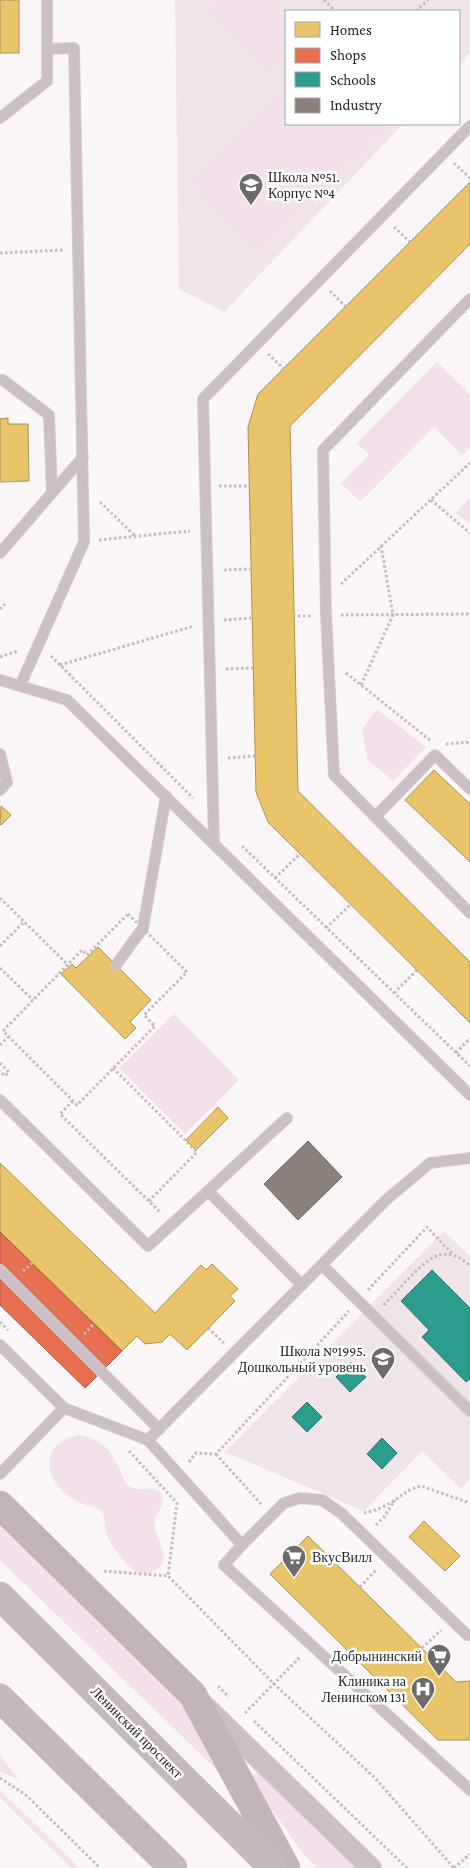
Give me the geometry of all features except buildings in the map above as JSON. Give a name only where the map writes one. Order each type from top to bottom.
[{"type":"main road","points":[[0,1505],[194,1695],[286,1868]]},
{"type":"main road","name":"Ленинский проспект","points":[[0,1596],[274,1868]]},
{"type":"main road","points":[[0,1698],[173,1868]]},
{"type":"street","points":[[194,1695],[371,1868]]},
{"type":"lane","points":[[0,118],[47,81],[47,0]]},
{"type":"lane","points":[[20,686],[84,542],[74,48],[47,49]]},
{"type":"lane","points":[[214,843],[207,622],[203,398],[470,126]]},
{"type":"lane","points":[[470,299],[324,450],[326,615],[334,774],[470,913]]},
{"type":"lane","points":[[0,380],[4,380],[49,414],[52,492]]},
{"type":"lane","points":[[2,548],[83,457]]},
{"type":"lane","points":[[0,680],[67,700],[470,1095]]},
{"type":"lane","points":[[0,754],[7,782],[0,790]]},
{"type":"lane","points":[[376,817],[435,755],[470,789]]},
{"type":"lane","points":[[116,965],[143,928],[166,796]]},
{"type":"lane","points":[[0,1100],[148,1246],[287,1118]]},
{"type":"lane","points":[[148,1440],[386,1200],[430,1163],[470,1158]]},
{"type":"lane","points":[[208,1191],[302,1285]]},
{"type":"lane","points":[[322,1265],[470,1411]]},
{"type":"lane","points":[[0,1270],[159,1429]]},
{"type":"lane","points":[[0,1344],[64,1408],[148,1440],[242,1545]]},
{"type":"lane","points":[[0,1474],[64,1408]]},
{"type":"lane","points":[[470,1635],[467,1635],[451,1620],[341,1513],[322,1500],[300,1498],[284,1503],[224,1565],[470,1790]]},
{"type":"path","points":[[324,0],[334,10]]},
{"type":"path","points":[[417,10],[428,0]]},
{"type":"path","points":[[382,216],[410,242]]},
{"type":"path","points":[[0,253],[79,249]]},
{"type":"path","points":[[319,281],[346,306]]},
{"type":"path","points":[[326,598],[470,463]]},
{"type":"path","points":[[205,486],[249,486]]},
{"type":"path","points":[[431,500],[470,533]]},
{"type":"path","points":[[98,501],[136,537]]},
{"type":"path","points":[[84,542],[206,529]]},
{"type":"path","points":[[360,685],[392,615],[381,546]]},
{"type":"path","points":[[206,571],[250,569]]},
{"type":"path","points":[[0,608],[5,604]]},
{"type":"path","points":[[293,616],[470,614]]},
{"type":"path","points":[[60,665],[207,622],[251,618]]},
{"type":"path","points":[[328,660],[435,745]]},
{"type":"path","points":[[209,669],[252,668]]},
{"type":"path","points":[[444,744],[470,742]]},
{"type":"path","points":[[211,759],[255,756]]},
{"type":"path","points":[[275,878],[300,854]]},
{"type":"path","points":[[0,898],[68,965]]},
{"type":"path","points":[[326,928],[350,904]]},
{"type":"path","points":[[128,914],[187,972],[144,1015],[155,1026],[77,1105],[3,1031],[68,965],[82,950],[87,955],[128,914]]},
{"type":"path","points":[[0,946],[24,922]]},
{"type":"path","points":[[0,968],[33,1000]]},
{"type":"path","points":[[394,993],[417,970]]},
{"type":"path","points":[[0,1045],[8,1037]]},
{"type":"path","points":[[456,1053],[470,1038]]},
{"type":"path","points":[[0,1063],[10,1072],[5,1076],[0,1070]]},
{"type":"path","points":[[113,1068],[197,1152],[149,1201]]},
{"type":"path","points":[[73,1100],[60,1114],[162,1214]]},
{"type":"path","points":[[179,1475],[196,1454],[216,1454],[427,1227],[453,1255]]},
{"type":"path","points":[[374,1316],[425,1263],[439,1255],[453,1255],[463,1259],[470,1266]]},
{"type":"path","points":[[127,1449],[178,1503],[168,1576]]},
{"type":"path","points":[[216,1454],[272,1516]]},
{"type":"path","points":[[341,1513],[361,1514],[373,1511],[413,1488],[421,1486],[470,1503]]},
{"type":"path","points":[[365,1535],[384,1518],[395,1500]]},
{"type":"path","points":[[360,1587],[387,1558]]},
{"type":"path","points":[[102,1571],[168,1576],[274,1684],[375,1778],[454,1868],[470,1854]]},
{"type":"path","points":[[422,1648],[451,1620]]},
{"type":"path","points":[[245,1713],[312,1645]]},
{"type":"path","points":[[0,1778],[27,1796],[100,1868]]},
{"type":"shaded area","name":"Школа №51. Корпус №4","points":[[175,0],[470,0],[470,53],[460,64],[460,10],[285,10],[285,125],[402,125],[224,312],[179,289]]},
{"type":"shaded area","points":[[219,0],[273,0],[285,13],[285,56],[269,72],[208,12]]},
{"type":"shaded area","points":[[285,88],[285,125],[387,125],[259,252],[190,182]]},
{"type":"shaded area","points":[[437,362],[470,394],[470,447],[462,455],[434,427],[360,502],[341,483],[369,455],[357,443]]},
{"type":"shaded area","points":[[470,497],[470,524],[456,513]]},
{"type":"shaded area","points":[[377,709],[426,747],[393,781],[367,759],[362,729]]},
{"type":"shaded area","points":[[174,1014],[239,1080],[185,1134],[119,1068]]},
{"type":"shaded area","name":"Школа №1995. Дошкольный уровень","points":[[444,1231],[470,1256],[470,1479],[461,1489],[422,1451],[364,1511],[225,1452]]},
{"type":"shaded area","points":[[78,1435],[93,1439],[109,1450],[129,1486],[137,1489],[155,1489],[161,1494],[163,1502],[154,1523],[162,1548],[163,1564],[156,1570],[143,1574],[132,1569],[122,1559],[109,1540],[105,1530],[104,1515],[101,1510],[79,1502],[59,1488],[51,1474],[51,1453],[60,1442]]},
{"type":"shaded area","points":[[0,1517],[177,1691],[221,1774],[0,1560]]},
{"type":"shaded area","points":[[0,1755],[1,1757],[19,1780],[0,1771]]},
{"type":"shaded area","points":[[259,1772],[356,1868],[317,1868],[303,1854],[252,1781],[252,1775]]},
{"type":"shaded area","points":[[0,1790],[79,1868],[71,1868],[0,1798]]},
{"type":"place","name":"Школа №51. Корпус №4","points":[[251,206]]},
{"type":"place","name":"Школа №1995. Дошкольный уровень","points":[[383,1380]]},
{"type":"place","name":"ВкусВилл","points":[[294,1578]]},
{"type":"place","name":"Добрынинский","points":[[439,1677]]},
{"type":"place","name":"Клиника на Ленинском 131","points":[[423,1710]]}]
